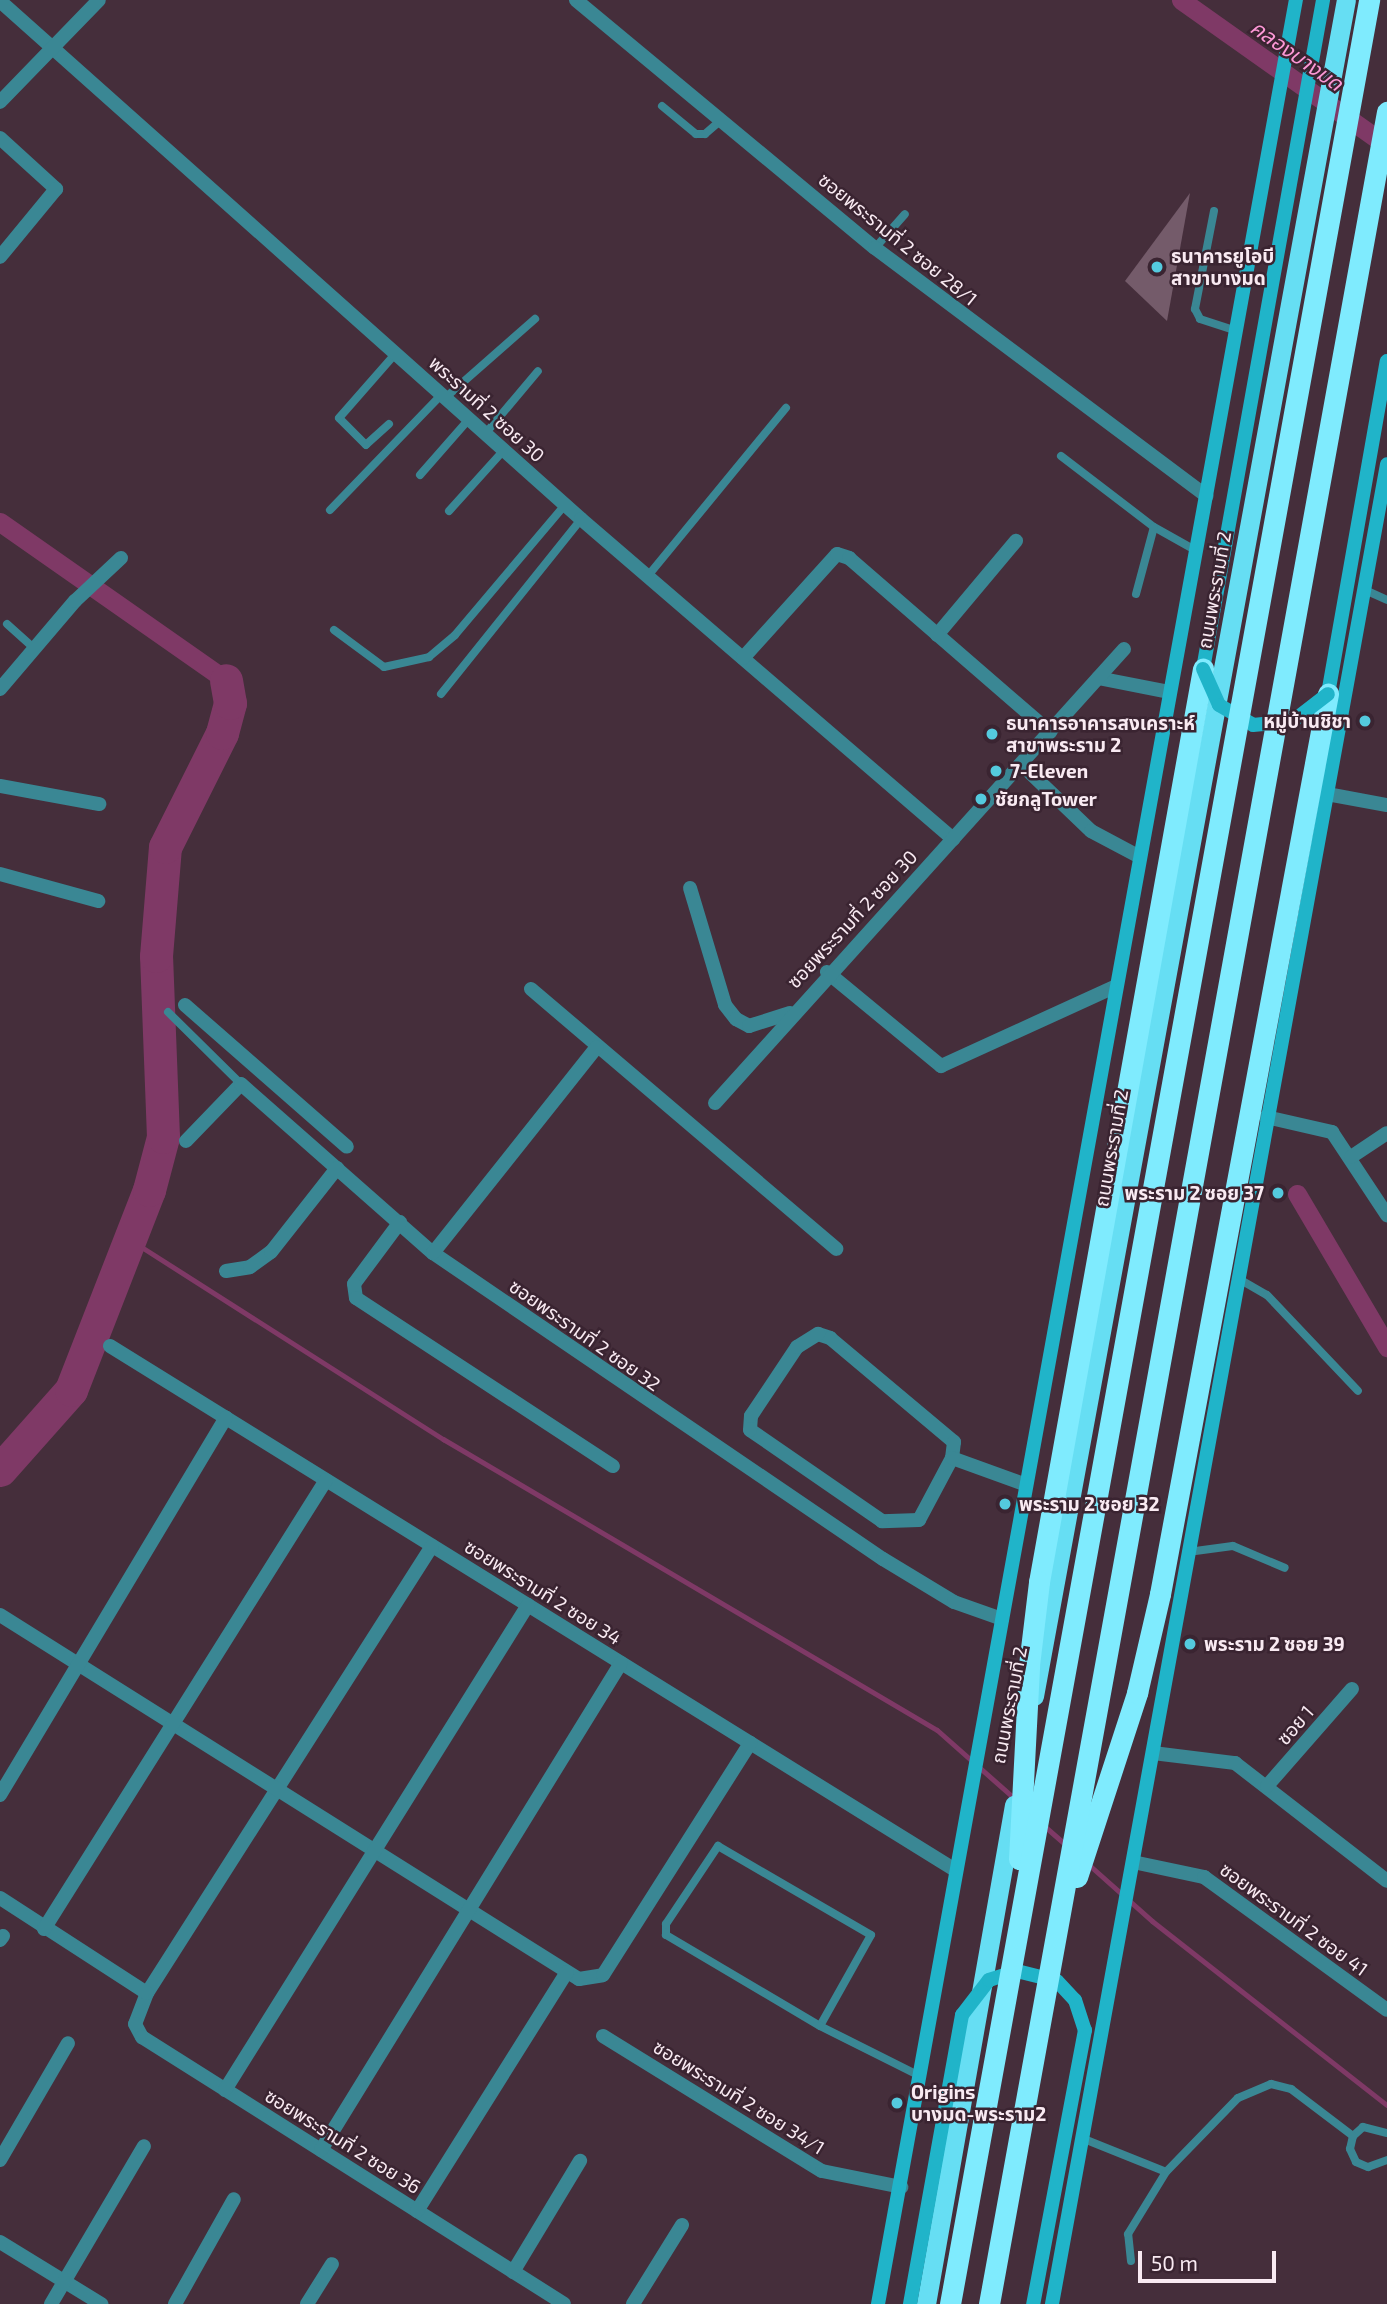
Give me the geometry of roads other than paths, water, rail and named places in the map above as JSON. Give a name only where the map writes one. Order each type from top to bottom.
[{"type":"highway","name":"ถนนพระรามที่ 2","points":[[926,2304],[1021,1762],[1070,1521],[1137,1128],[1346,0]]},
{"type":"highway","points":[[950,2304],[1369,0]]},
{"type":"highway","points":[[989,2304],[1387,111]]},
{"type":"highway","points":[[997,2304],[1385,178]]},
{"type":"highway","points":[[1015,1945],[1035,1610],[1203,669]]},
{"type":"highway","points":[[1053,1951],[1151,1640],[1328,694]]},
{"type":"main road","name":"ถนนพระรามที่ 2","points":[[878,2304],[1114,987],[1296,0]]},
{"type":"main road","points":[[1323,0],[1203,669],[1219,705],[1253,725],[1293,720],[1328,694],[1387,361]]},
{"type":"main road","points":[[1052,2304],[1387,464]]},
{"type":"main road","points":[[910,2304],[962,2015],[989,1980],[1017,1970],[1057,1981],[1075,2000],[1085,2030],[1033,2304]]},
{"type":"street","points":[[0,102],[49,48],[99,0]]},
{"type":"street","name":"ซอยพระรามที่ 2 ซอย 28/1","points":[[576,0],[875,248],[1206,496]]},
{"type":"street","name":"พระรามที่ 2 ซอย 30","points":[[0,1],[49,48],[565,505],[953,839]]},
{"type":"street","points":[[0,138],[56,189],[0,257]]},
{"type":"street","points":[[937,635],[1016,541]]},
{"type":"street","points":[[743,658],[837,554],[849,558],[1050,732]]},
{"type":"street","points":[[0,689],[75,601],[121,558]]},
{"type":"street","name":"ซอยพระรามที่ 2 ซอย 30","points":[[715,1103],[827,972],[1022,765],[1125,649]]},
{"type":"street","points":[[1098,678],[1169,692]]},
{"type":"street","points":[[1022,765],[1091,831],[1138,856]]},
{"type":"street","points":[[0,786],[99,804]]},
{"type":"street","points":[[1327,794],[1387,805]]},
{"type":"street","points":[[0,874],[98,901]]},
{"type":"street","points":[[690,888],[725,1005],[736,1019],[749,1026],[792,1012]]},
{"type":"street","points":[[827,972],[941,1066],[1114,987]]},
{"type":"street","points":[[531,989],[836,1248]]},
{"type":"street","points":[[185,1005],[347,1147]]},
{"type":"street","points":[[433,1253],[597,1047]]},
{"type":"street","points":[[186,1141],[241,1084]]},
{"type":"street","name":"ซอยพระรามที่ 2 ซอย 32","points":[[241,1084],[433,1253],[883,1559],[954,1602],[1002,1619]]},
{"type":"street","points":[[260,1102],[277,1086]]},
{"type":"street","points":[[1266,1117],[1332,1132],[1387,1215]]},
{"type":"street","points":[[1351,1157],[1387,1133]]},
{"type":"street","points":[[226,1271],[250,1267],[271,1252],[337,1168]]},
{"type":"street","points":[[400,1222],[354,1284],[356,1298],[613,1466]]},
{"type":"street","points":[[817,1334],[830,1338],[952,1439],[952,1458],[925,1515],[912,1523],[882,1521],[748,1425],[797,1348],[817,1334]]},
{"type":"street","name":"ซอยพระรามที่ 2 ซอย 34","points":[[110,1346],[955,1870]]},
{"type":"street","points":[[0,1795],[226,1418]]},
{"type":"street","points":[[952,1458],[1024,1484]]},
{"type":"street","points":[[44,1929],[326,1480]]},
{"type":"street","name":"ซอยพระรามที่ 2 ซอย 36","points":[[432,1546],[275,1787],[147,1993],[135,2024],[142,2037],[564,2304]]},
{"type":"street","points":[[225,2090],[528,1605]]},
{"type":"street","points":[[0,1615],[579,1979],[603,1975],[750,1743]]},
{"type":"street","points":[[321,2150],[621,1663]]},
{"type":"street","name":"ซอย 1","points":[[1267,1786],[1352,1689]]},
{"type":"street","points":[[1153,1753],[1235,1763],[1387,1881]]},
{"type":"street","name":"ซอยพระรามที่ 2 ซอย 41","points":[[1131,1868],[1204,1877],[1387,2010]]},
{"type":"street","points":[[0,1898],[44,1929],[147,1993]]},
{"type":"street","points":[[417,2211],[567,1972]]},
{"type":"street","name":"ซอยพระรามที่ 2 ซอย 34/1","points":[[603,2036],[821,2171],[901,2187]]},
{"type":"street","points":[[0,2160],[68,2043]]},
{"type":"street","points":[[51,2304],[144,2146]]},
{"type":"street","points":[[513,2272],[580,2161]]},
{"type":"street","points":[[175,2304],[234,2199]]},
{"type":"street","points":[[633,2304],[682,2225]]},
{"type":"street","points":[[0,2242],[101,2304]]},
{"type":"street","points":[[307,2304],[332,2264]]},
{"type":"lane","points":[[662,106],[696,134],[705,134],[720,121]]},
{"type":"lane","points":[[1214,211],[1195,309],[1200,318],[1236,331]]},
{"type":"lane","points":[[875,248],[905,214]]},
{"type":"lane","points":[[330,510],[443,396],[535,318]]},
{"type":"lane","points":[[389,424],[366,446],[339,418],[396,353]]},
{"type":"lane","points":[[485,433],[538,371]]},
{"type":"lane","points":[[647,577],[786,408]]},
{"type":"lane","points":[[420,475],[469,419]]},
{"type":"lane","points":[[449,511],[504,450]]},
{"type":"lane","points":[[1062,456],[1154,527],[1195,550]]},
{"type":"lane","points":[[334,630],[384,667],[429,657],[455,635],[565,505]]},
{"type":"lane","points":[[441,694],[581,519]]},
{"type":"lane","points":[[1136,594],[1154,527]]},
{"type":"lane","points":[[1365,590],[1387,600]]},
{"type":"lane","points":[[8,624],[34,648]]},
{"type":"lane","points":[[168,1012],[241,1084]]},
{"type":"lane","points":[[1239,1279],[1267,1295],[1358,1391]]},
{"type":"lane","points":[[1188,1552],[1233,1546],[1285,1568]]},
{"type":"lane","points":[[820,2025],[871,1935],[723,1847],[712,1848],[666,1924],[666,1935],[820,2025],[918,2075]]},
{"type":"lane","points":[[1131,2261],[1128,2234],[1166,2172],[1225,2108],[1259,2086],[1282,2084],[1353,2136]]},
{"type":"lane","points":[[1387,2133],[1370,2126],[1353,2136],[1350,2149],[1356,2162],[1375,2167],[1387,2160]]},
{"type":"lane","points":[[1084,2139],[1166,2172]]},
{"type":"waterway","name":"คลองบางมด","points":[[1181,0],[1387,146]]},
{"type":"waterway","points":[[0,522],[226,680]]},
{"type":"waterway","points":[[0,1470],[71,1390],[149,1190],[163,1137],[156,956],[165,847],[222,733],[230,703],[226,680]]},
{"type":"waterway","points":[[1297,1194],[1387,1347]]},
{"type":"waterway","points":[[132,1241],[443,1439],[937,1730],[1015,1799]]},
{"type":"waterway","points":[[1043,1825],[1067,1846]]},
{"type":"waterway","points":[[1088,1864],[1152,1921],[1387,2105]]},
{"type":"place","name":"ธนาคารยูโอบี สาขาบางมด","points":[[1157,267]]},
{"type":"place","name":"หมู่บ้านชิชา","points":[[1365,721]]},
{"type":"place","name":"ธนาคารอาคารสงเคราะห์ สาขาพระราม 2","points":[[992,734]]},
{"type":"place","name":"7-Eleven","points":[[996,771]]},
{"type":"place","name":"ชัยกลูTower","points":[[981,799]]},
{"type":"place","name":"พระราม 2 ซอย 37","points":[[1278,1193]]},
{"type":"place","name":"พระราม 2 ซอย 32","points":[[1005,1504]]},
{"type":"place","name":"พระราม 2 ซอย 39","points":[[1190,1644]]},
{"type":"place","name":"Origins บางมด-พระราม2","points":[[897,2103]]}]
